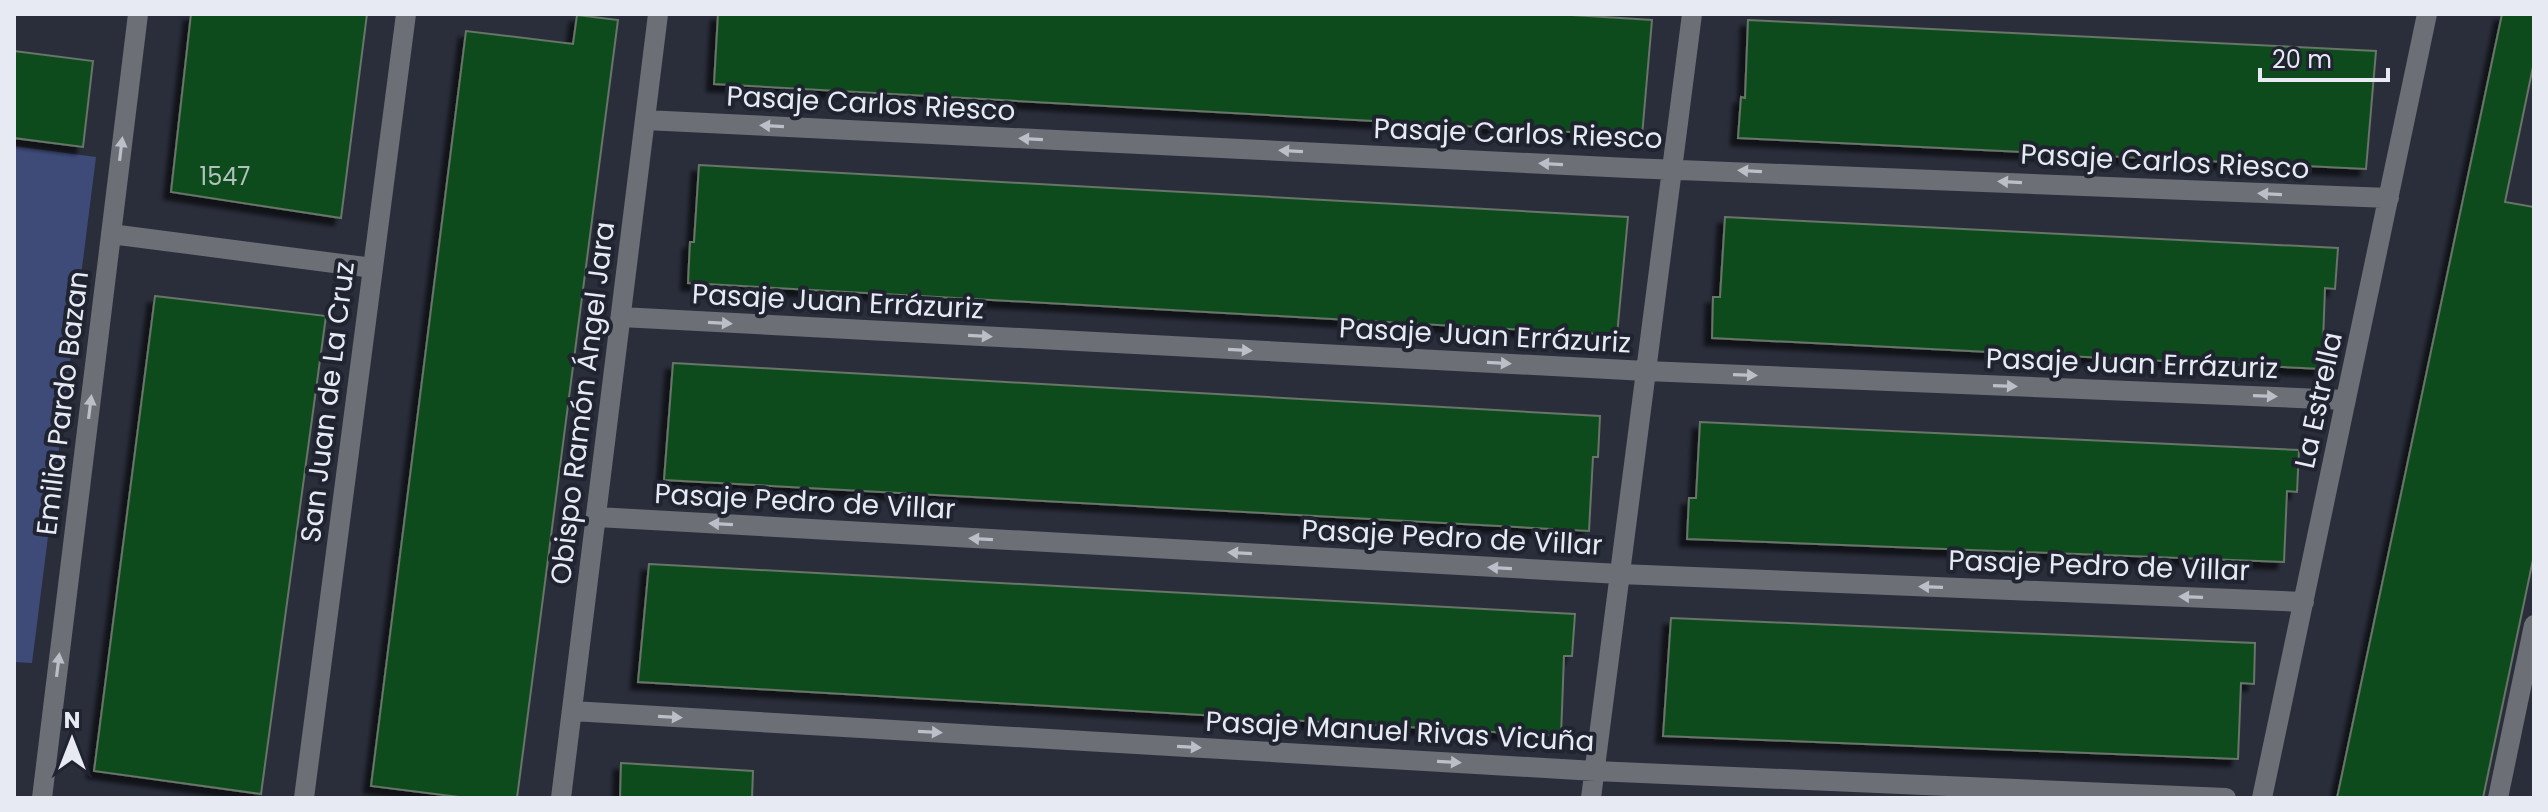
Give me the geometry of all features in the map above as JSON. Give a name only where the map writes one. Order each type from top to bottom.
[{"type":"street","name":"Emilia Pardo Bazan","points":[[42,798],[138,14]]},
{"type":"street","name":"San Juan de La Cruz","points":[[304,798],[406,14]]},
{"type":"street","name":"Obispo Ramón Ángel Jara","points":[[561,798],[658,14]]},
{"type":"street","points":[[1591,798],[1692,14]]},
{"type":"street","name":"La Estrella","points":[[2262,798],[2427,14]]},
{"type":"street","name":"Pasaje Carlos Riesco","points":[[645,120],[2389,198]]},
{"type":"street","points":[[111,234],[373,268]]},
{"type":"street","name":"Pasaje Juan Errázuriz","points":[[621,317],[1646,371],[2346,400]]},
{"type":"street","name":"Pasaje Pedro de Villar","points":[[597,517],[1620,574],[2304,602]]},
{"type":"street","points":[[2498,798],[2534,625]]},
{"type":"street","name":"Pasaje Manuel Rivas Vicuña","points":[[572,711],[1595,771],[2226,798]]},
{"type":"shaded area","points":[[14,146],[96,157],[32,663],[14,662]]},
{"type":"building","points":[[191,14],[367,14],[341,218],[171,192]]},
{"type":"building","points":[[718,14],[1556,14],[1652,20],[1642,136],[714,84]]},
{"type":"building","points":[[2502,14],[2534,14],[2534,62],[2505,202],[2534,207],[2534,555],[2483,798],[2337,798]]},
{"type":"building","points":[[577,15],[618,20],[517,798],[467,798],[371,786],[466,31],[573,44]]},
{"type":"building","points":[[1748,20],[2376,51],[2366,169],[1738,138],[1741,97],[1745,98]]},
{"type":"building","points":[[14,51],[93,61],[83,147],[14,138]]},
{"type":"building","points":[[699,165],[1628,217],[1617,335],[688,283]]},
{"type":"building","points":[[1725,217],[2338,248],[2335,289],[2325,288],[2322,369],[1712,338],[1713,297],[1720,297]]},
{"type":"building","points":[[155,296],[326,316],[261,794],[94,771]]},
{"type":"building","points":[[673,363],[1600,416],[1598,457],[1593,457],[1589,531],[664,480]]},
{"type":"building","points":[[1700,422],[2299,450],[2297,492],[2287,491],[2284,562],[1687,539],[1689,498],[1696,498]]},
{"type":"building","points":[[649,564],[1575,614],[1572,656],[1564,656],[1561,736],[638,682]]},
{"type":"building","points":[[1671,618],[2255,643],[2254,684],[2241,683],[2238,759],[1663,736]]},
{"type":"building","points":[[621,763],[753,771],[752,798],[620,798]]}]
